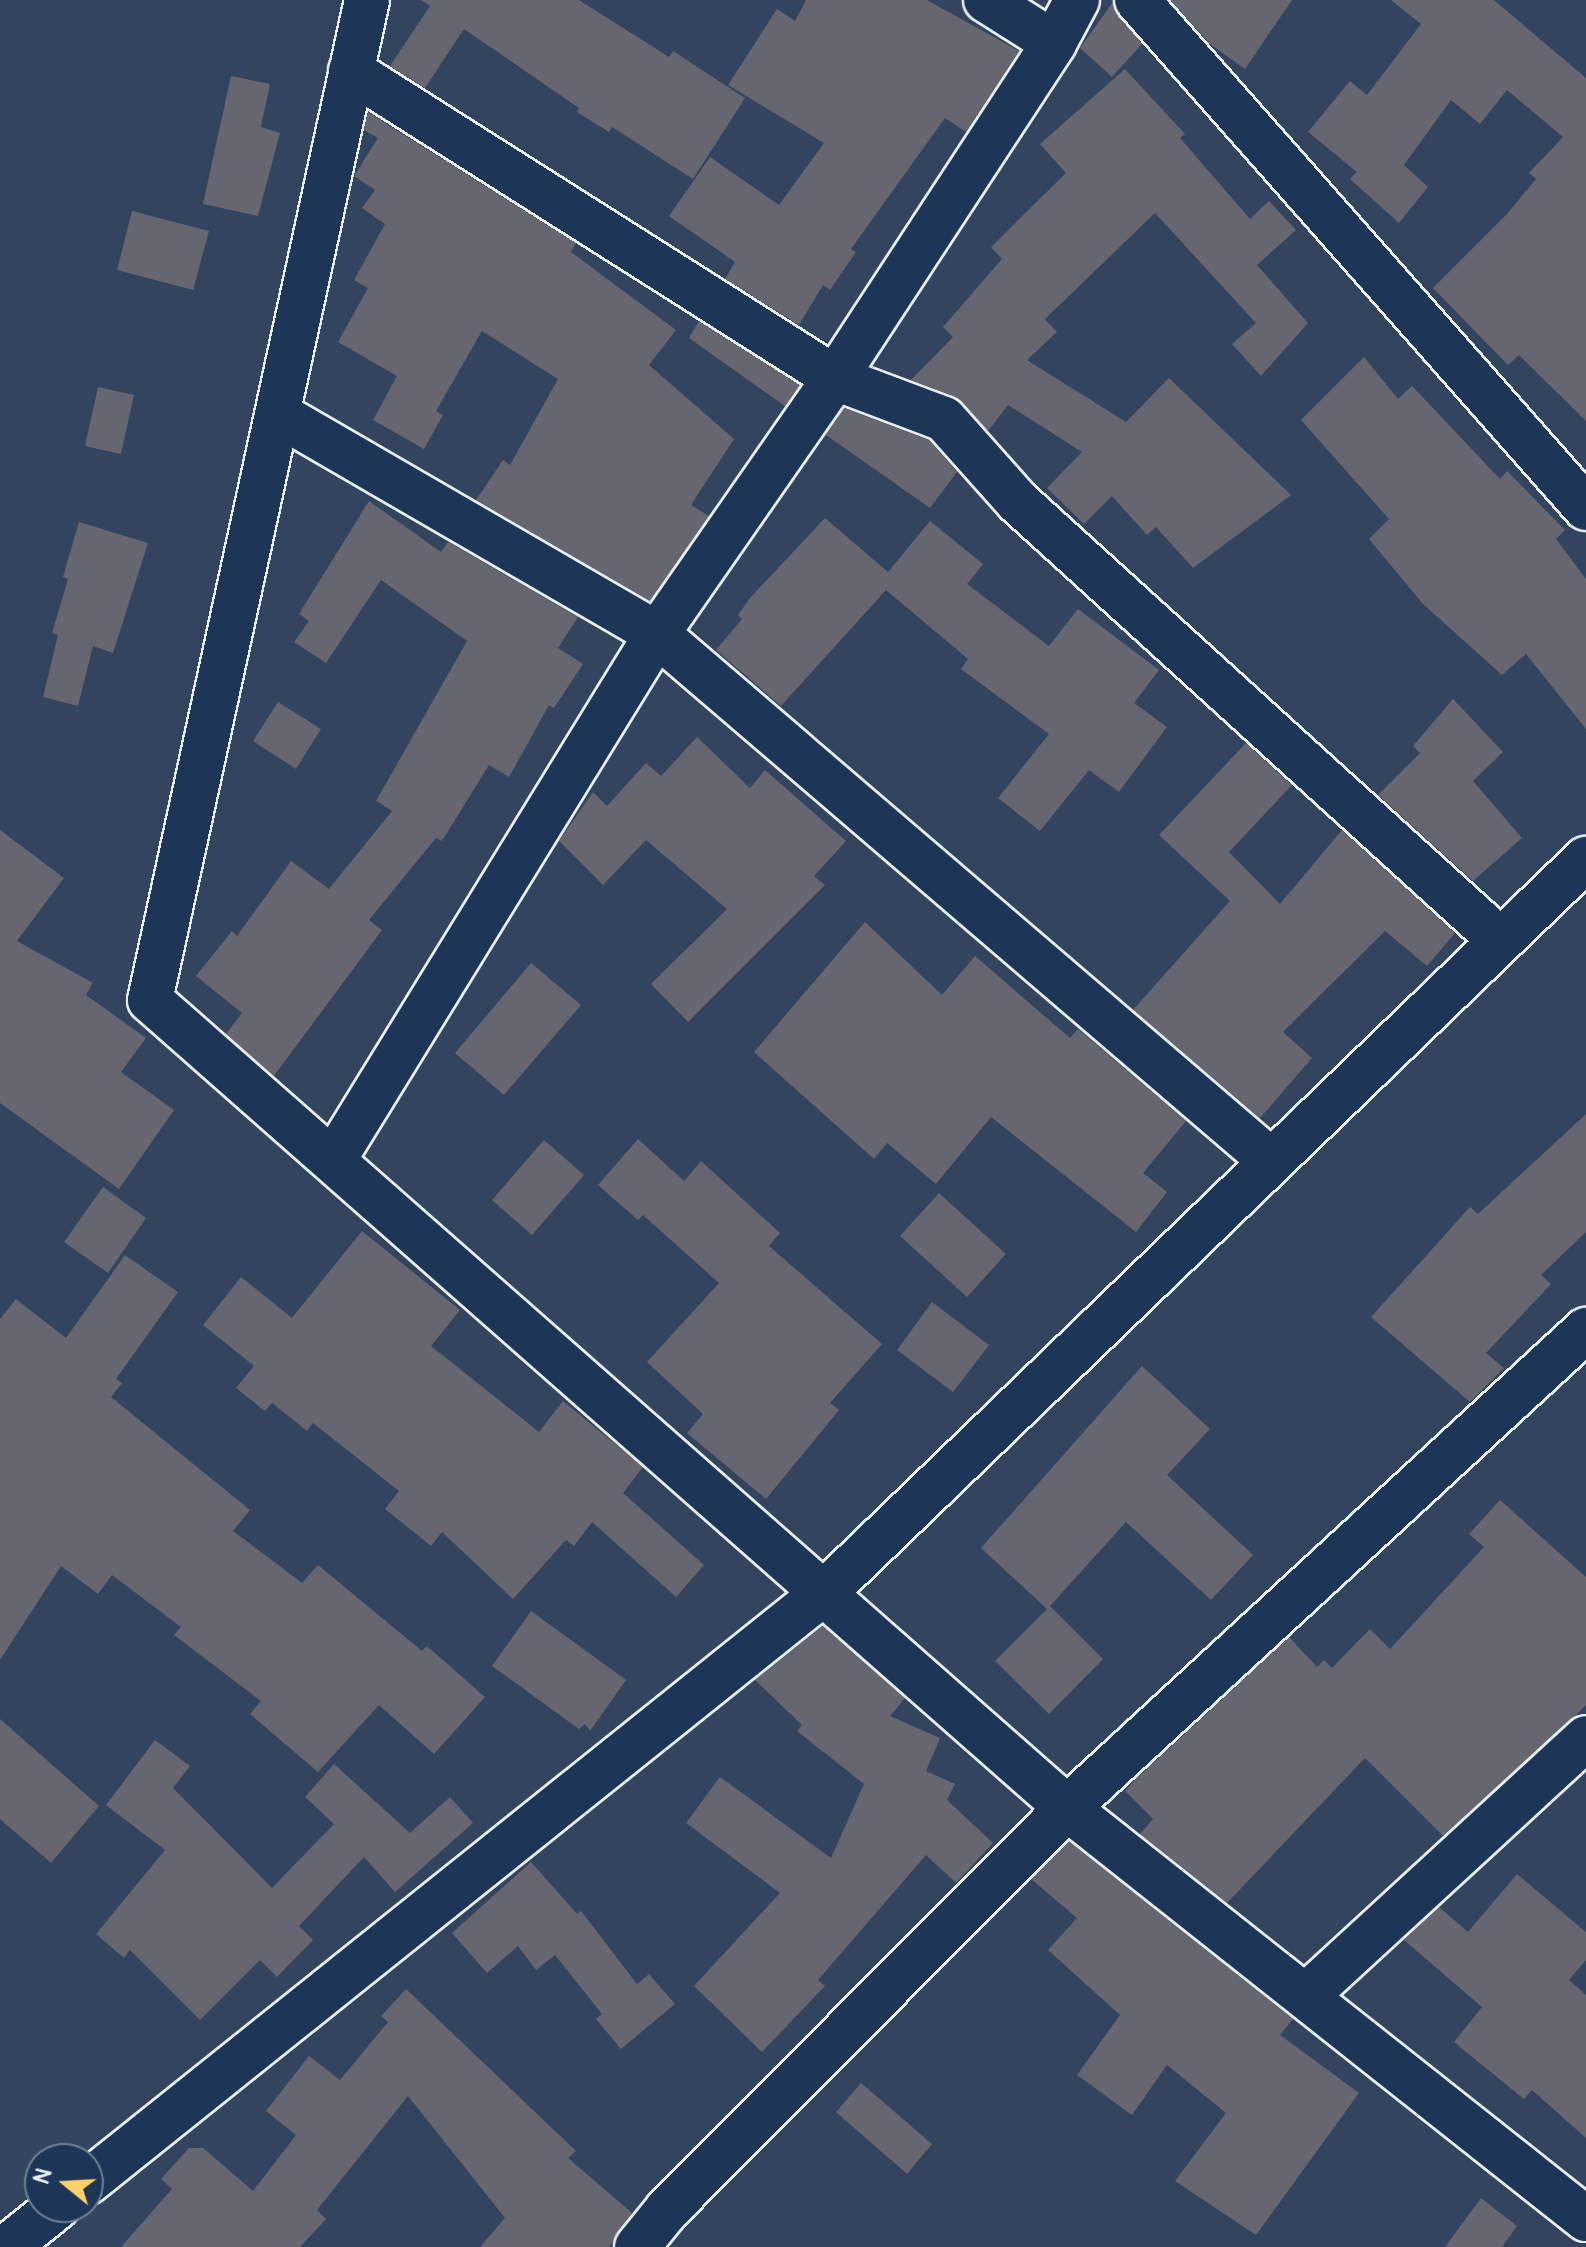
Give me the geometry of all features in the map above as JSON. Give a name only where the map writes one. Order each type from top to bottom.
[{"type":"street","points":[[367,0],[150,1000],[1067,1808],[1308,1994],[1586,2219]]},
{"type":"street","points":[[986,0],[1054,43]]},
{"type":"street","points":[[334,1159],[657,634],[835,378],[1054,43],[1077,0]]},
{"type":"street","points":[[1137,0],[1586,508]]},
{"type":"street","points":[[351,71],[835,378],[944,419],[1018,502],[1499,939]]},
{"type":"street","points":[[278,414],[657,634],[1270,1160]]},
{"type":"street","points":[[104,2169],[825,1592],[1499,939],[1586,859]]},
{"type":"street","points":[[637,2247],[667,2210],[1067,1808],[1586,1330]]},
{"type":"street","points":[[1308,1994],[1586,1738]]},
{"type":"street","points":[[7,2247],[37,2223]]},
{"type":"building","points":[[421,0],[579,0],[669,57],[673,51],[745,98],[693,179],[612,127],[609,132],[577,112],[579,108],[464,29],[425,88],[390,66],[430,6]]},
{"type":"building","points":[[806,0],[927,0],[1019,51],[966,132],[945,118],[851,249],[856,252],[830,290],[823,285],[799,325],[725,279],[735,262],[669,216],[710,157],[779,205],[824,143],[728,85],[777,9],[795,21]]},
{"type":"building","points":[[1170,0],[1292,0],[1245,69],[1210,44]]},
{"type":"building","points":[[1391,0],[1494,0],[1586,78],[1586,421],[1519,355],[1508,365],[1433,288],[1506,215],[1536,179],[1529,173],[1563,137],[1507,90],[1480,124],[1451,100],[1404,165],[1428,187],[1399,223],[1350,179],[1357,172],[1308,132],[1350,81],[1367,95],[1421,24]]},
{"type":"building","points":[[1113,2],[1142,44],[1112,77],[1080,48]]},
{"type":"building","points":[[1125,69],[1185,134],[1180,138],[1250,219],[1269,201],[1296,230],[1257,265],[1308,323],[1261,376],[1232,344],[1256,323],[1155,213],[1045,319],[1057,332],[1027,360],[1126,422],[1169,378],[1291,495],[1193,568],[1156,527],[1147,535],[1112,496],[1084,524],[1047,488],[1082,452],[1008,405],[988,431],[953,396],[911,380],[953,337],[943,327],[1002,259],[991,247],[1066,173],[1040,144]]},
{"type":"building","points":[[231,76],[270,84],[261,127],[280,133],[258,216],[203,204]]},
{"type":"building","points":[[368,112],[576,243],[571,252],[676,330],[649,365],[734,439],[691,505],[709,516],[650,601],[476,500],[503,460],[510,465],[558,379],[482,331],[436,411],[443,415],[424,449],[373,420],[397,376],[338,342],[368,288],[354,280],[385,224],[362,208],[375,190],[354,176],[378,138],[364,130]]},
{"type":"building","points":[[132,211],[209,231],[193,290],[117,270]]},
{"type":"building","points":[[699,321],[800,385],[785,406],[689,338]]},
{"type":"building","points":[[1364,357],[1398,399],[1412,386],[1500,479],[1507,471],[1565,530],[1556,539],[1586,579],[1586,729],[1526,654],[1502,675],[1423,604],[1369,539],[1389,519],[1301,420]]},
{"type":"building","points":[[98,387],[134,395],[121,454],[85,446]]},
{"type":"building","points":[[844,408],[929,440],[957,472],[930,508],[826,435]]},
{"type":"building","points":[[369,501],[441,552],[448,542],[578,617],[558,648],[583,664],[554,708],[549,705],[509,777],[489,765],[442,841],[436,838],[369,920],[382,930],[274,1076],[226,1034],[242,1013],[196,976],[232,931],[237,936],[291,861],[329,889],[392,811],[376,801],[467,641],[381,580],[326,663],[294,642],[309,621],[299,614]]},
{"type":"building","points":[[825,518],[888,572],[930,521],[983,564],[967,584],[1049,646],[1078,609],[1159,670],[1134,703],[1167,727],[1119,792],[1089,770],[1040,831],[998,798],[1049,734],[961,669],[968,659],[886,590],[781,706],[716,650],[742,619],[738,615],[750,598]]},
{"type":"building","points":[[79,522],[148,543],[113,653],[93,646],[78,706],[43,697],[58,635],[52,633],[68,579],[63,577]]},
{"type":"building","points":[[1453,699],[1503,752],[1473,781],[1522,838],[1473,881],[1378,795],[1420,753],[1413,746]]},
{"type":"building","points":[[278,702],[321,729],[296,769],[253,741]]},
{"type":"building","points":[[697,737],[750,788],[765,770],[846,841],[814,876],[825,885],[688,1022],[651,984],[727,909],[646,840],[603,885],[559,841],[593,792],[607,806],[646,763],[661,776]]},
{"type":"building","points":[[1246,743],[1292,785],[1229,852],[1280,904],[1342,830],[1455,933],[1427,966],[1385,931],[1283,1032],[1312,1058],[1260,1118],[1133,1010],[1230,901],[1159,835]]},
{"type":"building","points":[[0,830],[64,878],[17,941],[93,983],[86,995],[146,1038],[121,1072],[174,1110],[119,1189],[0,1103]]},
{"type":"building","points":[[865,922],[942,995],[975,956],[1070,1038],[1078,1029],[1186,1121],[1143,1173],[1167,1192],[1136,1232],[991,1117],[936,1184],[887,1143],[874,1159],[754,1052]]},
{"type":"building","points":[[531,963],[581,1005],[504,1095],[455,1053]]},
{"type":"building","points":[[1586,1114],[1586,1232],[1541,1275],[1551,1284],[1486,1353],[1504,1368],[1470,1402],[1371,1317],[1470,1207],[1478,1214]]},
{"type":"building","points":[[638,1139],[684,1181],[701,1161],[780,1233],[769,1246],[882,1344],[830,1403],[839,1410],[766,1499],[687,1433],[703,1414],[647,1362],[719,1283],[643,1215],[638,1220],[598,1185]]},
{"type":"building","points":[[544,1140],[584,1175],[532,1235],[492,1200]]},
{"type":"building","points":[[103,1187],[146,1218],[108,1273],[64,1242]]},
{"type":"building","points":[[939,1193],[1006,1254],[967,1297],[900,1236]]},
{"type":"building","points":[[362,1231],[460,1310],[431,1346],[539,1432],[563,1401],[643,1467],[623,1493],[704,1565],[676,1597],[592,1522],[574,1546],[566,1540],[513,1599],[442,1532],[431,1546],[385,1509],[399,1491],[313,1423],[307,1431],[272,1403],[265,1411],[236,1388],[254,1366],[203,1325],[241,1277],[292,1318]]},
{"type":"building","points":[[125,1255],[178,1292],[116,1379],[122,1383],[111,1397],[250,1510],[233,1531],[302,1583],[318,1565],[422,1651],[427,1646],[485,1697],[434,1754],[379,1705],[318,1772],[250,1714],[261,1701],[174,1635],[181,1627],[112,1575],[98,1594],[61,1566],[0,1660],[0,1319],[16,1299],[66,1338]]},
{"type":"building","points":[[932,1302],[989,1345],[953,1392],[897,1350]]},
{"type":"building","points":[[1142,1366],[1210,1429],[1167,1475],[1253,1555],[1211,1600],[1126,1522],[1050,1606],[1103,1659],[1049,1714],[995,1661],[1047,1609],[981,1548]]},
{"type":"building","points":[[1500,1500],[1586,1577],[1586,1705],[1575,1716],[1443,1836],[1365,1758],[1227,1903],[1140,1834],[1153,1819],[1125,1791],[1137,1778],[1289,1637],[1317,1667],[1324,1660],[1332,1668],[1370,1629],[1390,1649],[1484,1547],[1469,1534]]},
{"type":"building","points":[[531,1611],[626,1680],[590,1731],[585,1724],[579,1729],[492,1666]]},
{"type":"building","points":[[823,1626],[905,1698],[890,1716],[940,1738],[926,1771],[955,1784],[947,1800],[993,1843],[956,1883],[926,1855],[818,1980],[825,1986],[762,2052],[694,1986],[780,1893],[686,1823],[720,1777],[831,1858],[864,1784],[797,1731],[802,1725],[755,1680]]},
{"type":"building","points":[[0,1719],[99,1806],[51,1863],[0,1819]]},
{"type":"building","points":[[155,1740],[190,1766],[173,1788],[272,1888],[334,1824],[305,1797],[334,1764],[410,1833],[450,1797],[473,1823],[395,1892],[364,1857],[299,1926],[313,1940],[277,1977],[260,1960],[200,2020],[130,1950],[124,1958],[96,1934],[165,1850],[106,1805]]},
{"type":"building","points":[[1069,1841],[1293,2019],[1280,2035],[1359,2093],[1256,2235],[1175,2181],[1226,2113],[1167,2065],[1132,2115],[1077,2075],[1120,2015],[1048,1950],[1077,1918],[1031,1879]]},
{"type":"building","points":[[531,1862],[577,1914],[581,1911],[637,1984],[649,1974],[675,2004],[621,2049],[596,2019],[602,2014],[555,1955],[536,1970],[518,1946],[487,1973],[452,1933]]},
{"type":"building","points":[[1517,1874],[1586,1932],[1586,1960],[1569,1980],[1586,1995],[1586,2138],[1532,2090],[1524,2099],[1454,2042],[1482,2007],[1404,1940],[1439,1907],[1468,1932]]},
{"type":"building","points":[[406,1989],[576,2151],[568,2158],[632,2213],[609,2247],[480,2247],[505,2218],[408,2096],[317,2210],[326,2219],[300,2247],[121,2247],[172,2189],[161,2179],[189,2148],[203,2148],[253,2191],[296,2135],[266,2111],[309,2056],[340,2080],[388,2022],[381,2016]]},
{"type":"building","points":[[861,2083],[932,2144],[907,2174],[836,2112]]},
{"type":"building","points":[[1481,2198],[1517,2226],[1502,2247],[1445,2247]]}]
